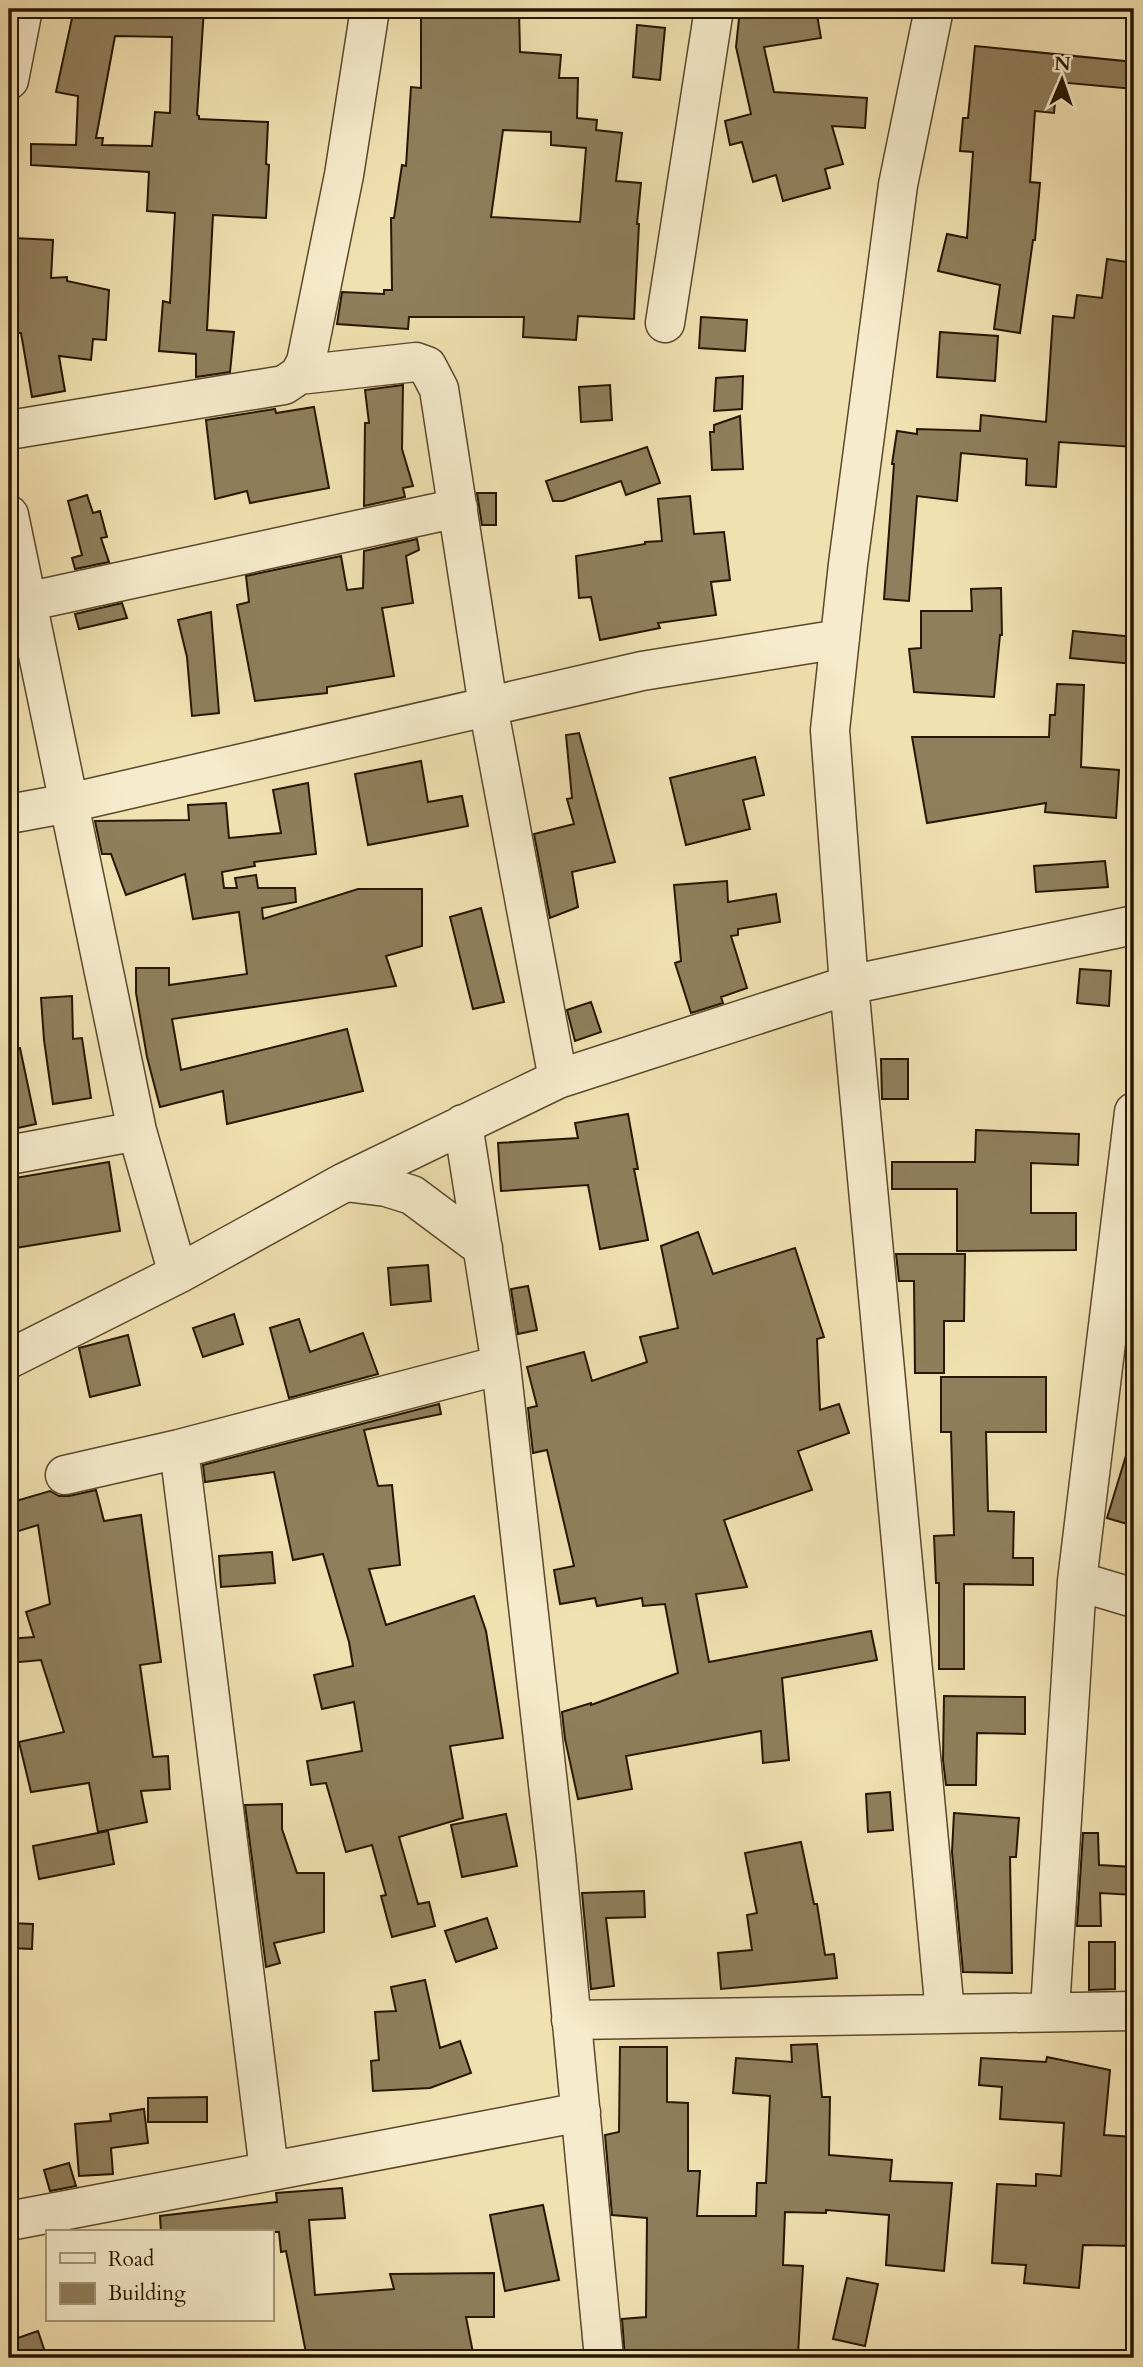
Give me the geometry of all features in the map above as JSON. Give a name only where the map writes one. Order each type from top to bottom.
[{"type":"street","points":[[9,80],[23,9]]},
{"type":"street","points":[[299,375],[306,362],[344,175],[370,9]]},
{"type":"street","points":[[665,323],[713,9]]},
{"type":"street","points":[[933,9],[898,185],[830,730],[849,985],[945,2012]]},
{"type":"street","points":[[9,430],[284,385],[299,375],[416,362],[427,366],[439,388],[488,706],[558,1079]]},
{"type":"street","points":[[26,602],[458,508]]},
{"type":"street","points":[[11,539],[137,1131],[177,1274]]},
{"type":"street","points":[[9,814],[69,803],[642,671],[840,639]]},
{"type":"street","points":[[9,1359],[177,1274],[345,1182],[558,1079],[849,985],[1134,925]]},
{"type":"street","points":[[1050,2010],[1077,1581],[1134,1112]]},
{"type":"street","points":[[463,1124],[501,1365],[556,1856],[604,2358]]},
{"type":"street","points":[[9,1156],[137,1131]]},
{"type":"street","points":[[345,1182],[386,1187],[412,1195],[483,1248]]},
{"type":"street","points":[[65,1475],[178,1449],[501,1365]]},
{"type":"street","points":[[178,1449],[268,2170]]},
{"type":"street","points":[[1077,1581],[1134,1598]]},
{"type":"street","points":[[571,2020],[1050,2010],[1134,2011]]},
{"type":"street","points":[[9,2221],[580,2112]]},
{"type":"building","points":[[74,9],[204,9],[197,115],[199,119],[268,122],[266,218],[213,215],[207,330],[234,332],[230,372],[196,377],[196,354],[159,351],[163,301],[170,303],[175,213],[147,211],[149,172],[31,165],[31,144],[76,145],[78,96],[56,92]],"holes":[[[115,36],[172,37],[170,113],[155,112],[152,146],[102,145],[103,138],[96,138]]]},
{"type":"building","points":[[740,9],[816,9],[821,38],[764,47],[774,92],[867,98],[865,128],[832,126],[843,164],[825,169],[830,188],[783,201],[776,175],[753,182],[742,142],[730,145],[725,121],[751,114],[736,47]]},
{"type":"building","points":[[519,10],[520,52],[561,55],[559,78],[578,78],[577,118],[597,120],[596,130],[622,133],[616,181],[641,183],[634,319],[578,316],[576,340],[523,337],[524,317],[409,317],[408,329],[337,324],[342,292],[384,294],[384,290],[392,290],[391,218],[394,218],[402,165],[406,166],[411,87],[421,88],[421,15],[493,16],[493,11]],"holes":[[[503,130],[551,132],[551,145],[586,148],[580,222],[491,217]]]},
{"type":"building","points":[[637,25],[665,28],[660,80],[633,77]]},
{"type":"building","points":[[975,46],[1134,62],[1134,89],[1057,82],[1054,113],[1035,111],[1030,182],[1040,183],[1035,240],[1020,333],[994,329],[1000,285],[938,271],[947,234],[967,238],[973,152],[960,151],[963,118],[968,118]]},
{"type":"building","points":[[14,238],[53,240],[51,278],[67,277],[67,281],[109,290],[106,340],[93,339],[91,360],[59,356],[65,391],[32,397],[21,333],[9,333]]},
{"type":"building","points":[[1107,259],[1134,263],[1134,447],[1059,442],[1056,487],[1026,485],[1027,459],[961,453],[957,501],[917,496],[909,601],[884,599],[892,464],[897,431],[917,434],[917,429],[980,431],[981,415],[1046,422],[1053,316],[1074,318],[1077,295],[1102,298]]},
{"type":"building","points":[[701,317],[747,320],[745,351],[699,348]]},
{"type":"building","points":[[940,332],[998,336],[995,381],[937,377]]},
{"type":"building","points":[[743,376],[742,409],[714,411],[716,378]]},
{"type":"building","points":[[403,385],[402,449],[413,486],[403,488],[405,497],[364,506],[365,423],[369,423],[365,390]]},
{"type":"building","points":[[610,385],[612,420],[581,422],[579,387]]},
{"type":"building","points":[[314,407],[329,488],[250,503],[247,491],[215,499],[206,420],[275,409],[276,413]]},
{"type":"building","points":[[740,416],[743,469],[712,470],[710,432],[714,432],[714,425]]},
{"type":"building","points":[[647,447],[660,483],[626,495],[621,481],[563,501],[553,501],[546,481]]},
{"type":"building","points":[[477,493],[496,493],[496,525],[482,525]]},
{"type":"building","points":[[87,495],[93,513],[100,511],[107,537],[101,538],[109,562],[75,569],[72,558],[82,555],[68,501]]},
{"type":"building","points":[[690,496],[694,534],[724,532],[730,580],[711,582],[716,615],[658,623],[660,628],[600,640],[591,597],[579,598],[576,556],[662,541],[658,499]]},
{"type":"building","points":[[417,539],[419,550],[406,556],[413,603],[382,608],[394,676],[327,687],[327,693],[255,701],[237,605],[249,602],[246,576],[341,556],[347,590],[363,588],[364,551]]},
{"type":"building","points":[[1001,588],[1002,635],[994,697],[914,692],[909,649],[921,648],[921,611],[972,611],[971,589]]},
{"type":"building","points":[[122,603],[127,618],[79,629],[75,614]]},
{"type":"building","points":[[211,612],[219,713],[192,716],[187,657],[178,620]]},
{"type":"building","points":[[1073,631],[1134,637],[1134,664],[1070,658]]},
{"type":"building","points":[[1057,684],[1084,685],[1081,767],[1119,770],[1116,818],[1045,812],[1046,803],[927,823],[912,737],[1049,737],[1050,715],[1055,715]]},
{"type":"building","points":[[579,733],[615,862],[572,872],[578,907],[550,918],[534,834],[574,824],[567,799],[572,798],[566,735]]},
{"type":"building","points":[[755,757],[764,795],[743,800],[750,829],[686,845],[670,778]]},
{"type":"building","points":[[421,761],[428,802],[462,796],[468,826],[368,845],[355,774]]},
{"type":"building","points":[[308,783],[316,854],[254,862],[255,866],[222,872],[224,888],[237,888],[235,878],[256,875],[258,888],[295,888],[296,902],[262,908],[263,919],[358,889],[422,889],[422,946],[386,956],[396,986],[172,1019],[181,1070],[347,1029],[363,1091],[227,1124],[223,1091],[160,1107],[147,1057],[136,993],[136,968],[169,968],[169,985],[247,974],[239,912],[193,919],[185,874],[126,895],[111,854],[102,854],[95,821],[189,820],[188,805],[226,803],[229,838],[281,833],[273,790]]},
{"type":"building","points":[[1105,861],[1108,887],[1036,892],[1034,866]]},
{"type":"building","points":[[727,881],[728,902],[776,894],[780,922],[738,929],[738,935],[731,936],[747,988],[721,997],[723,1003],[691,1013],[675,963],[681,961],[674,885]]},
{"type":"building","points":[[481,908],[504,1002],[473,1009],[450,917]]},
{"type":"building","points":[[1080,969],[1111,971],[1109,1006],[1077,1003]]},
{"type":"building","points":[[72,996],[73,1039],[82,1038],[91,1098],[53,1104],[41,998]]},
{"type":"building","points":[[591,1002],[601,1032],[575,1041],[567,1010]]},
{"type":"building","points":[[20,1048],[36,1124],[9,1130],[9,1049]]},
{"type":"building","points":[[881,1059],[908,1059],[908,1099],[882,1099]]},
{"type":"building","points":[[628,1114],[638,1169],[634,1169],[648,1240],[600,1249],[588,1185],[501,1191],[498,1143],[578,1138],[575,1123]]},
{"type":"building","points":[[976,1130],[1079,1134],[1078,1165],[1031,1163],[1031,1213],[1076,1213],[1076,1250],[957,1251],[957,1189],[892,1189],[892,1162],[975,1162]]},
{"type":"building","points":[[109,1162],[120,1231],[9,1249],[9,1179]]},
{"type":"building","points":[[698,1232],[713,1274],[795,1248],[824,1337],[817,1339],[820,1410],[839,1404],[849,1433],[798,1451],[812,1490],[724,1520],[747,1587],[696,1594],[709,1662],[871,1631],[877,1660],[782,1678],[789,1760],[763,1763],[761,1731],[626,1756],[632,1789],[578,1799],[562,1712],[591,1705],[678,1673],[665,1604],[643,1606],[642,1598],[597,1606],[595,1598],[560,1604],[554,1570],[574,1566],[547,1450],[533,1453],[528,1408],[537,1406],[527,1367],[584,1352],[592,1381],[647,1362],[640,1337],[678,1328],[661,1246]]},
{"type":"building","points":[[896,1254],[965,1254],[964,1321],[944,1321],[944,1373],[915,1373],[914,1281],[899,1281]]},
{"type":"building","points":[[428,1265],[431,1301],[391,1305],[388,1268]]},
{"type":"building","points":[[528,1286],[537,1330],[518,1334],[511,1289]]},
{"type":"building","points":[[234,1314],[243,1344],[203,1357],[193,1328]]},
{"type":"building","points":[[299,1319],[310,1352],[363,1333],[378,1374],[289,1398],[270,1328]]},
{"type":"building","points":[[128,1335],[140,1385],[90,1397],[79,1348]]},
{"type":"building","points":[[941,1377],[1046,1377],[1046,1432],[986,1432],[988,1511],[1014,1512],[1013,1558],[1033,1558],[1033,1585],[964,1584],[964,1669],[939,1669],[939,1583],[936,1583],[934,1536],[954,1535],[951,1432],[941,1432]]},
{"type":"building","points":[[439,1404],[441,1414],[364,1430],[378,1486],[392,1485],[400,1565],[369,1569],[386,1625],[474,1596],[486,1631],[503,1738],[450,1746],[463,1818],[399,1837],[418,1904],[429,1902],[435,1926],[392,1937],[381,1896],[386,1895],[372,1845],[346,1852],[326,1783],[311,1785],[307,1761],[362,1751],[354,1702],[322,1709],[314,1675],[353,1666],[349,1642],[323,1554],[293,1560],[274,1472],[205,1482],[203,1465]]},
{"type":"building","points":[[1128,1449],[1134,1450],[1134,1526],[1107,1518]]},
{"type":"building","points":[[96,1490],[104,1521],[141,1515],[161,1662],[140,1665],[153,1757],[168,1756],[170,1789],[141,1791],[147,1822],[98,1832],[89,1783],[31,1792],[19,1742],[64,1732],[41,1660],[9,1663],[9,1639],[34,1637],[26,1612],[50,1604],[38,1525],[9,1534],[9,1503],[50,1491],[59,1496],[69,1496]]},
{"type":"building","points":[[272,1552],[275,1583],[221,1587],[219,1556]]},
{"type":"building","points":[[944,1696],[1025,1697],[1025,1734],[977,1733],[976,1785],[946,1785],[943,1760]]},
{"type":"building","points":[[890,1792],[893,1830],[868,1832],[866,1794]]},
{"type":"building","points":[[282,1804],[282,1829],[297,1873],[324,1873],[324,1932],[274,1943],[280,1963],[266,1967],[245,1805]]},
{"type":"building","points":[[954,1813],[1019,1818],[1016,1857],[1010,1857],[1012,1973],[963,1972],[952,1852]]},
{"type":"building","points":[[506,1814],[517,1866],[462,1877],[451,1825]]},
{"type":"building","points":[[108,1831],[114,1864],[39,1879],[33,1846]]},
{"type":"building","points":[[1083,1833],[1098,1833],[1099,1865],[1134,1867],[1134,1895],[1100,1893],[1101,1926],[1077,1926]]},
{"type":"building","points":[[801,1842],[814,1904],[817,1904],[825,1955],[834,1954],[837,1978],[721,1989],[718,1953],[752,1950],[747,1915],[757,1913],[745,1853]]},
{"type":"building","points":[[644,1891],[645,1917],[606,1918],[614,1986],[591,1989],[582,1893]]},
{"type":"building","points":[[487,1918],[497,1948],[456,1962],[445,1931]]},
{"type":"building","points":[[9,1923],[33,1924],[32,1949],[9,1948]]},
{"type":"building","points":[[1089,1942],[1115,1942],[1115,1989],[1089,1990]]},
{"type":"building","points":[[425,1980],[440,2048],[460,2041],[471,2073],[430,2088],[373,2091],[371,2061],[379,2060],[375,2012],[396,2011],[391,1987]]},
{"type":"building","points":[[817,2044],[822,2097],[830,2097],[829,2155],[892,2160],[890,2181],[952,2183],[944,2271],[886,2265],[889,2215],[826,2210],[826,2213],[785,2212],[783,2265],[803,2266],[798,2355],[714,2350],[715,2358],[625,2358],[622,2319],[646,2317],[647,2218],[612,2215],[605,2135],[619,2132],[620,2047],[667,2047],[667,2102],[688,2103],[688,2171],[700,2171],[697,2216],[756,2216],[757,2183],[766,2183],[770,2096],[733,2093],[736,2058],[792,2062],[791,2045]]},
{"type":"building","points":[[1047,2057],[1110,2070],[1104,2135],[1134,2137],[1134,2246],[1083,2245],[1079,2288],[1024,2283],[1026,2265],[992,2263],[997,2184],[1036,2186],[1036,2174],[1061,2176],[1064,2123],[1000,2119],[1002,2087],[979,2085],[981,2058],[1046,2062]]},
{"type":"building","points":[[207,2097],[207,2122],[148,2122],[148,2098]]},
{"type":"building","points":[[144,2109],[148,2143],[111,2148],[113,2174],[79,2176],[75,2124],[111,2121],[110,2114]]},
{"type":"building","points":[[69,2163],[76,2186],[50,2191],[44,2170]]},
{"type":"building","points":[[342,2188],[345,2218],[309,2220],[315,2295],[394,2289],[390,2274],[494,2273],[494,2317],[466,2317],[474,2358],[412,2358],[411,2351],[307,2358],[286,2251],[281,2252],[279,2232],[161,2230],[160,2216],[277,2202],[276,2193]]},
{"type":"building","points":[[543,2205],[559,2280],[505,2291],[490,2215]]},
{"type":"building","points":[[847,2278],[878,2284],[865,2346],[833,2339]]},
{"type":"building","points":[[38,2331],[47,2358],[9,2358],[9,2341]]}]
